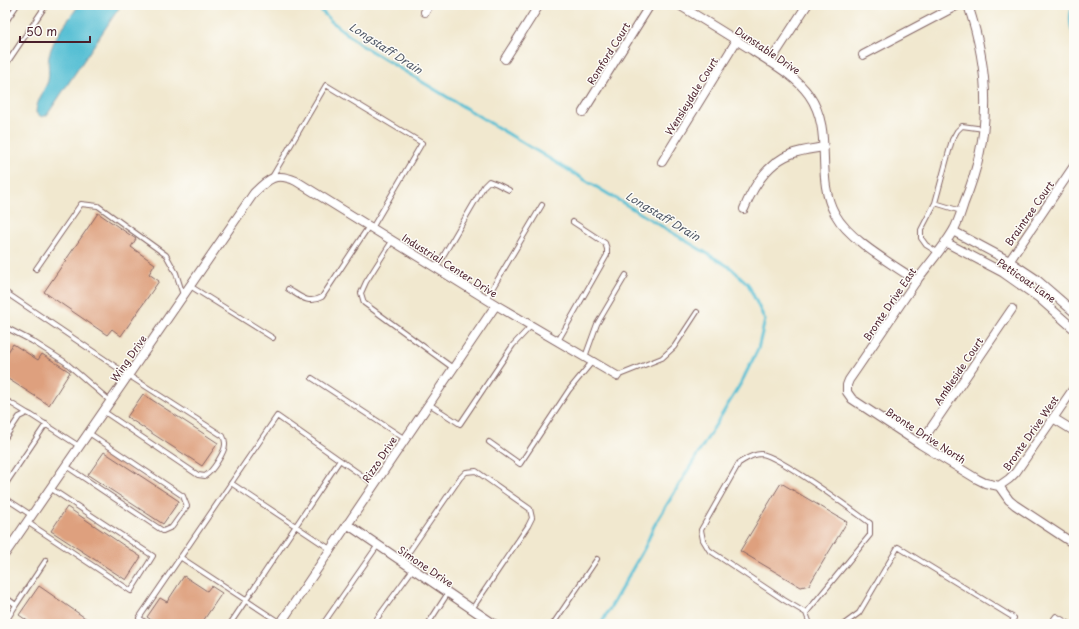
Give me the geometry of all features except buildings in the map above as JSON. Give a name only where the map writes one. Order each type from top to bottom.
[{"type":"street","points":[[505,59],[539,5]]},
{"type":"street","name":"Romford Court","points":[[583,112],[650,5]]},
{"type":"street","name":"Dunstable Drive","points":[[680,5],[737,40],[792,77],[808,94],[815,105],[823,129],[825,186],[835,215],[844,227],[862,244],[917,281]]},
{"type":"street","points":[[770,62],[807,5]]},
{"type":"street","points":[[863,56],[958,5]]},
{"type":"street","name":"Bronte Drive East","points":[[847,392],[849,380],[953,230],[978,166],[984,128],[986,88],[982,56],[968,5]]},
{"type":"street","name":"Wensleydale Court","points":[[662,162],[737,40]]},
{"type":"street","points":[[744,209],[753,189],[767,171],[778,161],[800,151],[824,147]]},
{"type":"street","name":"Braintree Court","points":[[1002,272],[1074,166]]},
{"type":"street","name":"Industrial Center Drive","points":[[272,177],[286,176],[296,181],[486,299],[617,376]]},
{"type":"street","name":"Wing Drive","points":[[5,554],[254,192],[272,177]]},
{"type":"street","name":"Petticoat Lane","points":[[953,230],[1009,261],[1036,279],[1074,312]]},
{"type":"street","name":"Petticoat Lane","points":[[944,242],[1002,272],[1039,298],[1074,329]]},
{"type":"street","name":"Rizzo Drive","points":[[281,624],[330,549],[496,305]]},
{"type":"street","name":"Ambleside Court","points":[[920,444],[1012,309]]},
{"type":"street","name":"Bronte Drive West","points":[[999,486],[1010,479],[1016,472],[1074,388]]},
{"type":"street","name":"Bronte Drive North","points":[[847,392],[852,399],[920,444],[977,479],[985,483],[999,486]]},
{"type":"street","points":[[1053,418],[1074,431]]},
{"type":"street","points":[[999,486],[1015,506],[1074,544]]},
{"type":"street","name":"Simone Drive","points":[[347,524],[493,624]]},
{"type":"lane","points":[[5,23],[17,5]]},
{"type":"lane","points":[[5,66],[46,5]]},
{"type":"lane","points":[[272,177],[326,85],[422,143],[370,227],[322,297],[316,301],[311,301],[288,289]]},
{"type":"lane","points":[[938,252],[926,245],[921,238],[921,230],[935,203],[952,140],[962,126],[984,128]]},
{"type":"lane","points":[[436,268],[484,186],[489,181],[509,190]]},
{"type":"lane","points":[[935,203],[961,211]]},
{"type":"lane","points":[[36,269],[81,204],[98,206],[166,255],[176,273],[183,296]]},
{"type":"lane","points":[[486,299],[542,205]]},
{"type":"lane","points":[[558,341],[607,255],[608,249],[604,243],[574,222]]},
{"type":"lane","points":[[392,241],[366,282],[361,294],[364,303],[453,368]]},
{"type":"lane","points":[[489,442],[520,464],[589,360],[597,324],[626,275]]},
{"type":"lane","points":[[190,285],[273,338]]},
{"type":"lane","points":[[5,292],[128,375],[223,436],[226,444],[209,473],[205,476],[198,475],[103,411]]},
{"type":"lane","points":[[617,376],[662,358],[674,347],[698,312]]},
{"type":"lane","points":[[429,404],[460,424],[513,345],[531,326]]},
{"type":"lane","points":[[5,327],[32,341],[65,362],[110,401]]},
{"type":"lane","points":[[312,378],[405,439]]},
{"type":"lane","points":[[5,408],[9,402],[79,446]]},
{"type":"lane","points":[[5,438],[18,417],[27,413]]},
{"type":"lane","points":[[148,624],[139,618],[277,416],[374,484]]},
{"type":"lane","points":[[5,485],[46,424]]},
{"type":"lane","points":[[66,465],[162,531],[172,527],[187,506],[183,496],[88,433]]},
{"type":"lane","points":[[806,612],[870,535],[870,523],[780,461],[762,454],[749,456],[739,463],[701,530],[703,540],[709,550],[784,600],[806,612],[810,624]]},
{"type":"lane","points":[[230,624],[340,460]]},
{"type":"lane","points":[[402,562],[460,478],[466,472],[476,471],[530,509],[532,518],[472,609]]},
{"type":"lane","points":[[231,484],[330,549]]},
{"type":"lane","points":[[5,498],[29,519],[131,591],[153,556],[50,488]]},
{"type":"lane","points":[[323,624],[378,545]]},
{"type":"lane","points":[[844,624],[859,613],[898,547],[1014,618],[1011,624]]},
{"type":"lane","points":[[180,557],[281,624]]},
{"type":"lane","points":[[553,624],[597,559]]},
{"type":"lane","points":[[8,624],[5,622],[46,560]]},
{"type":"lane","points":[[372,624],[413,569]]},
{"type":"lane","points":[[428,624],[448,593]]},
{"type":"lane","points":[[5,597],[16,605]]},
{"type":"lane","points":[[1050,624],[1056,616],[1070,624]]},
{"type":"water","points":[[79,5],[121,5],[47,115],[42,117],[36,113],[36,109],[48,81],[48,59],[51,49],[61,29]]},
{"type":"waterway","name":"Longstaff Drain","points":[[316,5],[331,21],[361,45],[731,268],[748,284],[765,320],[758,349],[741,383],[654,526],[645,547],[601,624]]},
{"type":"waterway","points":[[1074,5],[1070,20],[1074,35]]}]
